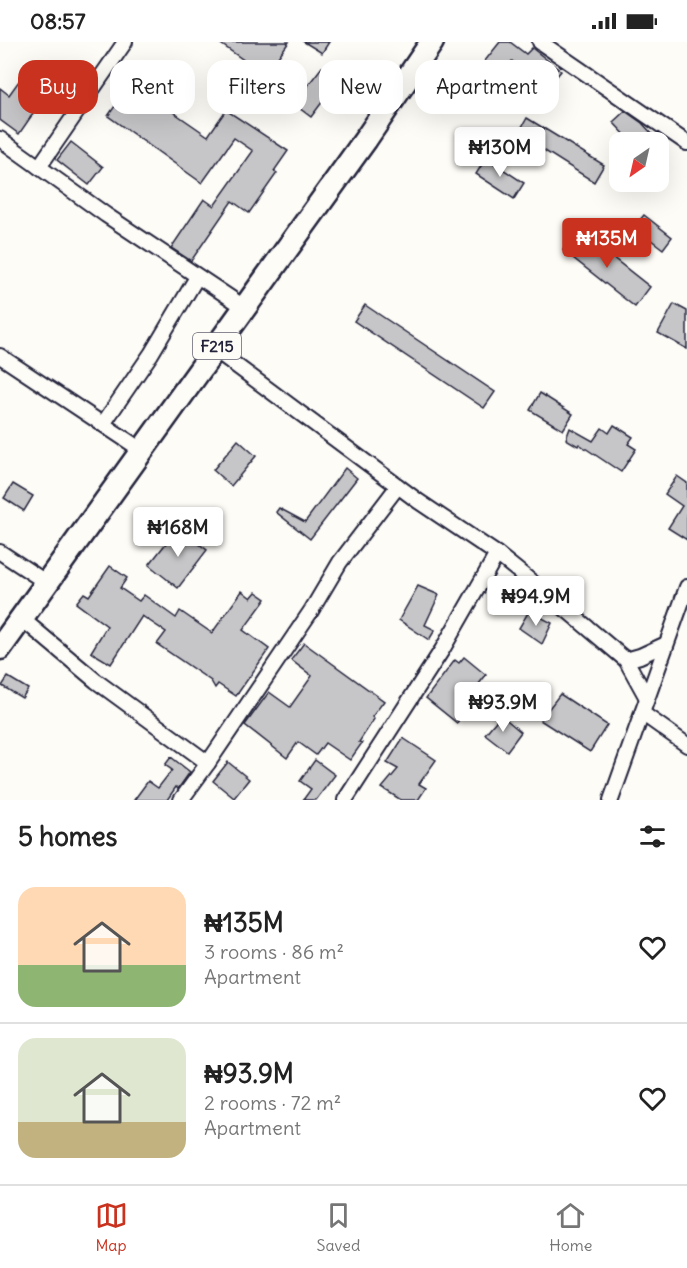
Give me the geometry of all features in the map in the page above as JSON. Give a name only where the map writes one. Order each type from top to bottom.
[{"type":"main road","name":"F215","points":[[0,648],[366,139],[432,42]]},
{"type":"street","points":[[39,167],[125,42]]},
{"type":"street","points":[[540,42],[687,143]]},
{"type":"street","points":[[0,139],[197,277],[244,307]]},
{"type":"street","points":[[103,424],[151,354],[197,277]]},
{"type":"street","points":[[214,349],[398,486],[497,554],[626,660],[646,698]]},
{"type":"street","points":[[0,356],[143,451]]},
{"type":"street","points":[[181,800],[310,611],[340,562],[398,486]]},
{"type":"street","points":[[0,552],[47,583]]},
{"type":"street","points":[[345,800],[442,650],[497,554]]},
{"type":"street","points":[[611,800],[687,587]]},
{"type":"street","points":[[21,618],[96,681],[208,763]]},
{"type":"street","points":[[626,660],[666,644]]},
{"type":"street","points":[[642,713],[687,745]]},
{"type":"building","points":[[218,42],[289,42],[276,60],[244,60]]},
{"type":"building","points":[[304,42],[329,42],[322,53]]},
{"type":"building","points":[[500,42],[510,42],[526,54],[532,48],[547,60],[486,60]]},
{"type":"building","points":[[319,71],[319,106],[311,117],[307,114],[307,86]]},
{"type":"building","points":[[18,82],[18,114],[33,114],[19,134],[0,120],[0,88],[9,95]]},
{"type":"building","points":[[625,111],[650,132],[622,132],[613,122]]},
{"type":"building","points":[[110,113],[176,114],[208,136],[223,114],[232,114],[288,151],[274,171],[277,173],[249,213],[232,201],[191,261],[171,248],[204,199],[214,206],[253,151],[234,138],[202,183],[108,116]]},
{"type":"building","points":[[527,118],[604,165],[594,182],[518,134]]},
{"type":"building","points":[[71,142],[103,167],[89,185],[57,160]]},
{"type":"building","points":[[486,158],[524,183],[514,199],[476,174]]},
{"type":"building","points":[[644,215],[672,237],[663,249],[634,227]]},
{"type":"building","points":[[576,233],[586,241],[588,238],[650,287],[635,307],[563,250]]},
{"type":"building","points":[[674,304],[687,311],[687,349],[658,333]]},
{"type":"building","points":[[365,305],[495,392],[484,408],[354,321]]},
{"type":"building","points":[[540,393],[573,414],[563,430],[530,410]]},
{"type":"building","points":[[614,425],[633,437],[628,444],[636,449],[621,472],[579,444],[578,446],[566,439],[570,428],[593,441],[602,428],[609,433]]},
{"type":"building","points":[[238,440],[256,456],[231,486],[213,470]]},
{"type":"building","points":[[345,468],[357,478],[310,539],[276,512],[279,508],[305,522]]},
{"type":"building","points":[[677,476],[687,483],[687,540],[668,528],[682,506],[665,494]]},
{"type":"building","points":[[13,484],[33,496],[24,511],[4,498]]},
{"type":"building","points":[[178,528],[207,550],[178,588],[149,565]]},
{"type":"building","points":[[110,566],[127,578],[120,588],[139,601],[144,595],[176,618],[180,611],[212,633],[242,591],[251,598],[256,592],[266,599],[243,630],[269,649],[236,696],[218,684],[215,688],[211,681],[157,644],[166,632],[142,616],[111,664],[91,652],[107,626],[76,603],[84,593],[89,596]]},
{"type":"building","points":[[418,586],[439,595],[425,625],[435,630],[429,640],[399,620]]},
{"type":"building","points":[[529,611],[552,623],[542,644],[519,628]]},
{"type":"building","points":[[304,643],[384,701],[372,717],[374,719],[359,742],[362,743],[350,760],[325,743],[316,755],[298,742],[287,758],[245,725],[269,692],[290,707],[312,676],[291,660]]},
{"type":"building","points":[[464,657],[486,675],[463,704],[466,707],[457,723],[426,698],[455,660],[459,663]]},
{"type":"building","points":[[8,677],[28,689],[22,698],[2,686]]},
{"type":"building","points":[[560,694],[607,725],[590,752],[540,720]]},
{"type":"building","points":[[501,715],[521,732],[507,751],[485,734]]},
{"type":"building","points":[[403,738],[436,760],[419,784],[426,788],[418,800],[401,800],[382,788],[398,769],[387,763]]},
{"type":"building","points":[[171,757],[190,772],[178,789],[176,787],[167,800],[134,800],[148,781],[158,788],[172,770],[165,765]]},
{"type":"building","points":[[315,760],[335,775],[316,800],[303,800],[311,789],[300,781]]},
{"type":"building","points":[[228,762],[249,779],[234,798],[213,781]]}]
